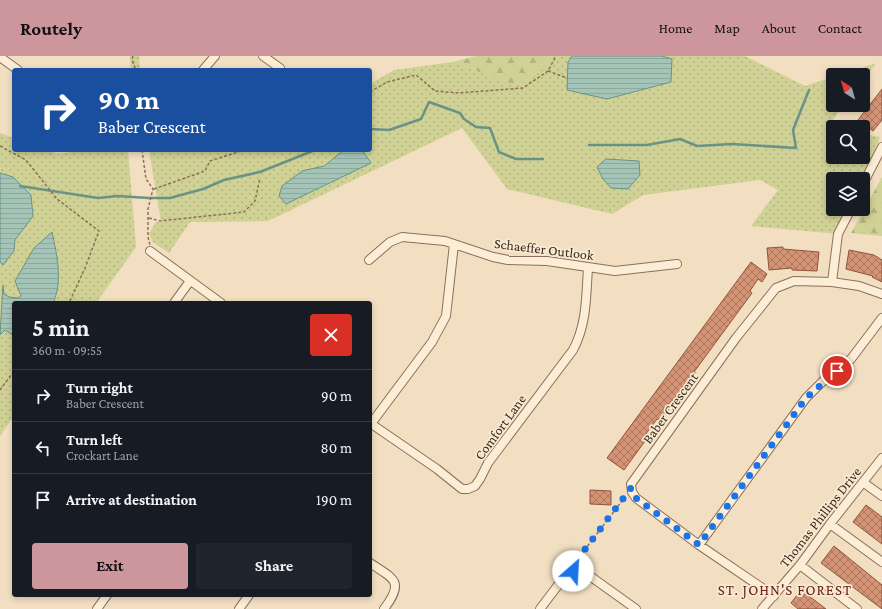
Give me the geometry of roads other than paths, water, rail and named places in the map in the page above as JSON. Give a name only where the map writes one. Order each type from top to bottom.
[{"type":"street","points":[[8,64],[14,56]]},
{"type":"street","points":[[205,68],[215,56]]},
{"type":"street","points":[[263,56],[280,68]]},
{"type":"street","points":[[0,58],[15,68]]},
{"type":"street","points":[[869,172],[882,147]]},
{"type":"street","points":[[832,282],[838,234],[847,216]]},
{"type":"street","name":"Schaeffer Outlook","points":[[369,260],[390,242],[402,237],[445,241],[493,257],[547,261],[615,271],[677,264]]},
{"type":"street","points":[[372,421],[432,342],[446,316],[454,244]]},
{"type":"street","points":[[150,251],[218,301]]},
{"type":"street","name":"Comfort Lane","points":[[372,425],[437,469],[462,489],[468,489],[475,486],[488,463],[573,350],[579,339],[584,325],[588,268]]},
{"type":"street","points":[[175,301],[190,280]]},
{"type":"street","name":"Baber Crescent","points":[[699,545],[636,498],[631,488],[633,480],[772,292],[781,285],[791,281],[832,282],[859,286],[882,294]]},
{"type":"street","points":[[774,596],[699,545],[806,398],[822,382],[851,359],[882,318]]},
{"type":"street","name":"Thomas Phillips Drive","points":[[762,609],[800,565],[882,458]]},
{"type":"street","points":[[864,483],[882,496]]},
{"type":"street","points":[[830,524],[882,562]]},
{"type":"street","points":[[372,564],[392,577],[395,584],[395,591],[384,609]]},
{"type":"street","points":[[800,565],[857,609]]},
{"type":"street","points":[[540,609],[564,576],[575,571],[583,571],[636,609]]},
{"type":"street","points":[[97,609],[106,597]]},
{"type":"street","points":[[239,609],[248,597]]},
{"type":"waterway","points":[[589,145],[647,145],[680,139],[697,146],[732,144],[796,148],[793,130],[809,90]]},
{"type":"waterway","points":[[372,129],[389,130],[421,119],[429,102],[460,113],[464,119],[476,127],[490,128],[499,152],[516,159],[543,159]]},
{"type":"waterway","points":[[20,186],[98,198],[117,196],[170,198],[203,189],[224,180],[260,172],[310,152]]},
{"type":"district","name":"ST. JOHN'S FOREST","points":[[785,590]]}]
